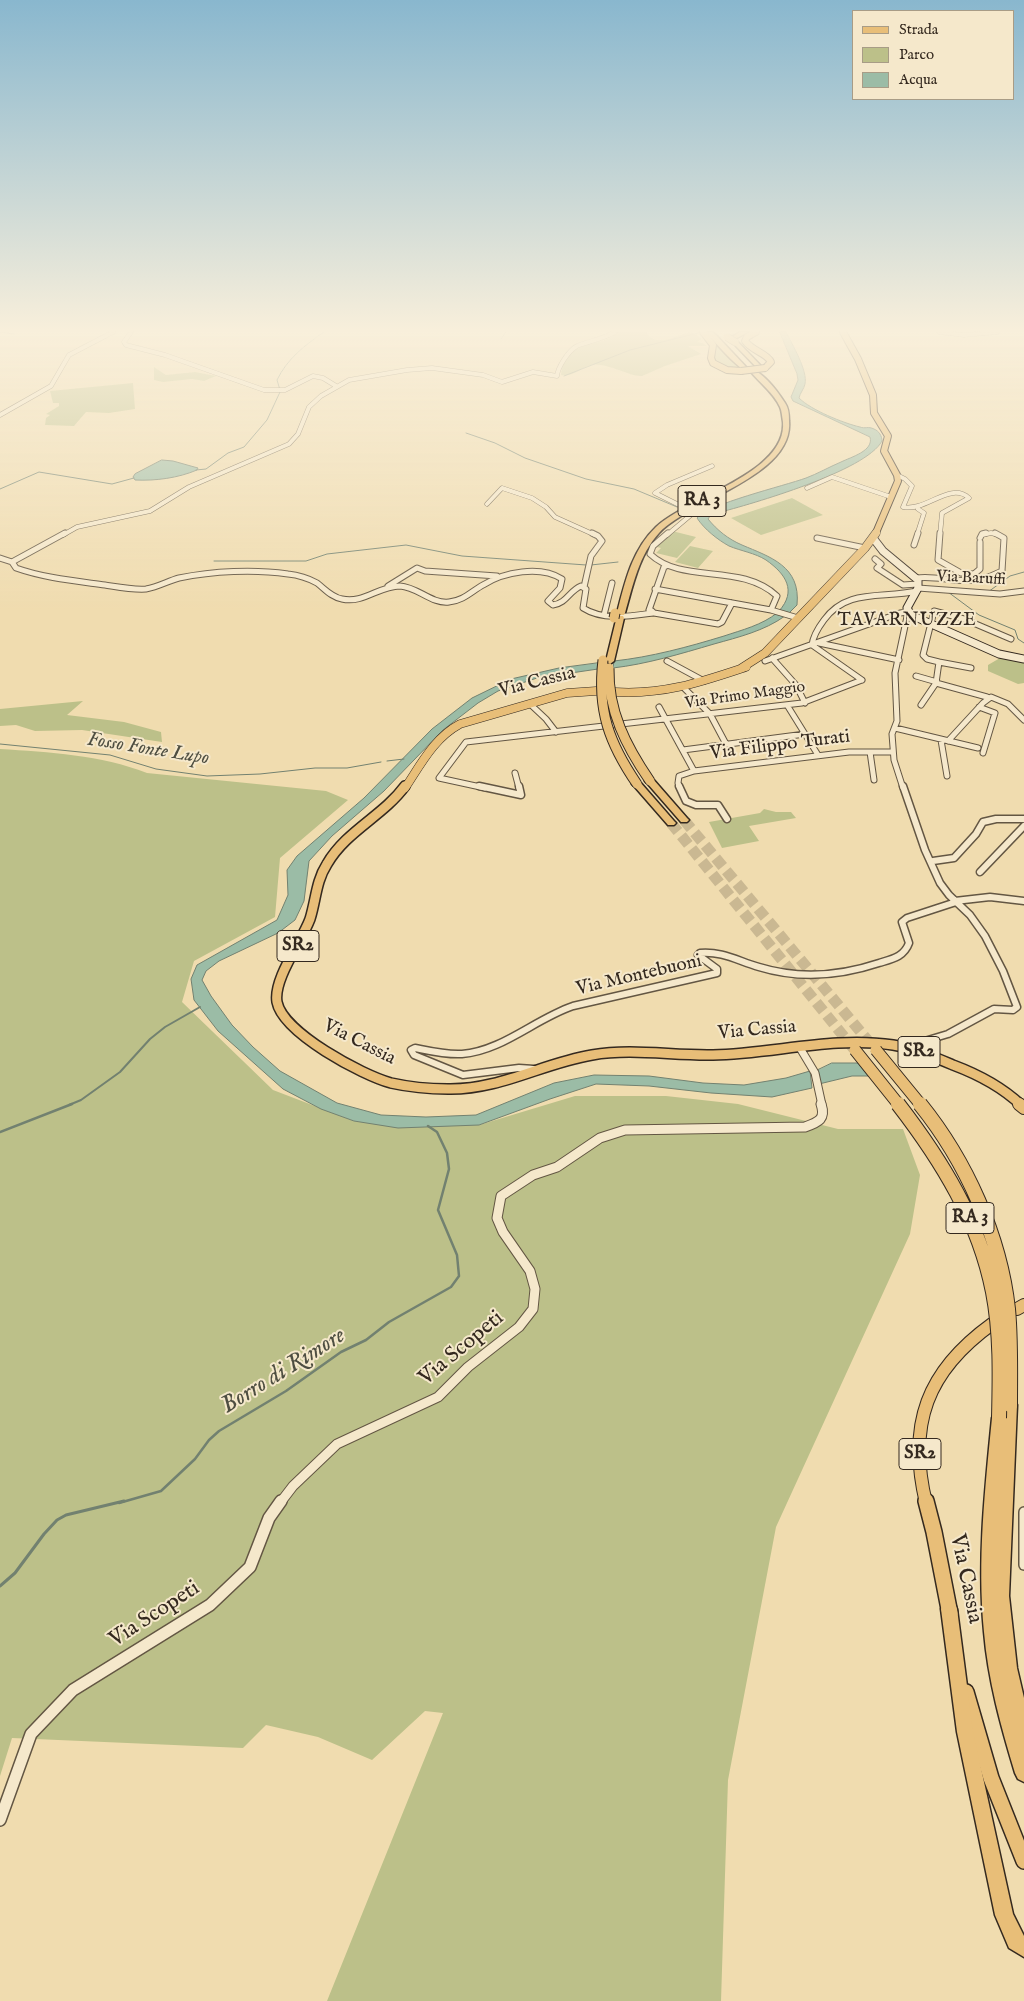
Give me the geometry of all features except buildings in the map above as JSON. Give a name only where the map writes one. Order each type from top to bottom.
[{"type":"highway","name":"RA 3","points":[[671,823],[637,784],[615,748],[605,722],[600,687],[617,615],[634,554],[649,532],[673,513],[750,471],[769,454],[780,435],[781,425]]},
{"type":"highway","name":"RA 3","points":[[606,660],[608,687],[616,721],[630,751],[650,781],[684,820]]},
{"type":"highway","name":"RA 3","points":[[855,1050],[919,1130],[957,1190],[987,1266],[993,1293],[1000,1353],[999,1418],[990,1558],[991,1613],[1002,1696],[1024,1773]]},
{"type":"highway","name":"RA 3","points":[[876,1050],[935,1123],[957,1159],[974,1192],[999,1267],[1006,1296],[1010,1350],[1010,1405],[1001,1596],[1009,1668],[1024,1735]]},
{"type":"highway","points":[[949,1609],[964,1732],[1004,1915],[1016,1941],[1024,1948]]},
{"type":"highway","points":[[1017,1751],[1024,1778]]},
{"type":"main road","points":[[615,692],[652,694],[684,688],[705,682],[765,658],[798,618],[869,544],[898,481],[897,475],[885,453],[888,436],[882,425]]},
{"type":"main road","points":[[869,544],[882,549],[917,585],[913,598],[907,608],[908,612],[930,625],[999,654],[1024,659]]},
{"type":"main road","name":"Via Cassia","points":[[596,691],[565,693],[466,722],[448,731],[435,744],[394,801],[352,835],[332,856],[319,881],[308,926],[279,988],[277,1004],[286,1020],[307,1039],[364,1072],[398,1084],[430,1088],[461,1089],[493,1084],[562,1062],[603,1053],[713,1055],[866,1043],[904,1047],[942,1060],[979,1076],[1024,1108]]},
{"type":"main road","name":"Via Cassia","points":[[992,1324],[953,1354],[935,1380],[926,1405],[920,1436],[921,1473],[968,1701],[998,1797],[1024,1861]]},
{"type":"street","points":[[12,562],[78,528],[150,511],[189,487],[289,444],[298,434],[301,425]]},
{"type":"street","points":[[681,506],[655,493],[667,485],[712,466]]},
{"type":"street","points":[[814,644],[828,612],[838,605],[867,595],[906,593],[931,575],[975,581],[985,579],[1002,570],[1004,538],[996,533],[982,534],[978,572],[961,573],[938,560],[936,557],[942,513],[969,498],[967,495],[956,492],[950,493],[918,509],[912,510],[903,507],[903,504],[912,486],[897,475]]},
{"type":"street","points":[[807,488],[832,477],[891,497]]},
{"type":"street","points":[[487,504],[502,488],[508,489],[532,498],[546,507],[555,517],[598,536],[602,541],[591,556],[584,587],[586,590],[583,608],[586,611],[604,615],[626,616],[650,612],[718,624],[722,622],[732,603]]},
{"type":"street","points":[[914,545],[924,513],[918,509]]},
{"type":"street","points":[[689,510],[692,514],[653,546],[650,554],[655,561],[666,566],[741,577],[772,588],[777,596],[773,610]]},
{"type":"street","points":[[817,538],[869,544]]},
{"type":"street","points":[[0,558],[12,562],[18,569],[49,577],[142,589],[174,580],[198,576],[275,573],[292,575],[312,580],[329,595],[343,600],[362,598],[385,588],[417,568],[425,571],[499,576],[534,572],[557,575],[562,579],[562,583],[548,600],[553,605],[565,602],[577,587],[584,587]]},
{"type":"street","points":[[875,559],[881,564],[877,568],[903,585],[917,585]]},
{"type":"street","points":[[650,612],[656,590],[666,566]]},
{"type":"street","points":[[385,588],[410,587],[435,601],[447,603],[460,599],[499,576]]},
{"type":"street","points":[[604,615],[612,583]]},
{"type":"street","name":"Via Baruffi","points":[[917,585],[1000,594],[1024,591]]},
{"type":"street","points":[[656,590],[773,610],[798,618]]},
{"type":"street","points":[[906,593],[913,598]]},
{"type":"street","points":[[971,668],[927,659],[923,655],[934,611],[948,613],[1011,639]]},
{"type":"street","points":[[765,658],[814,644],[900,613],[908,612],[895,683],[897,721],[892,734],[893,752],[925,850],[933,860],[942,886],[966,910],[984,935],[1003,971],[1017,1007],[1013,1010],[994,1009],[948,1034],[904,1047]]},
{"type":"street","points":[[814,644],[898,660]]},
{"type":"street","name":"Via Primo Maggio","points":[[515,772],[521,795],[439,778],[466,742],[470,740],[489,740],[805,703],[862,680],[814,644]]},
{"type":"street","points":[[765,658],[785,671],[804,697],[805,703]]},
{"type":"street","points":[[668,661],[705,682]]},
{"type":"street","points":[[921,705],[936,682],[939,662]]},
{"type":"street","points":[[916,676],[987,697]]},
{"type":"street","points":[[684,688],[710,714],[726,744]]},
{"type":"street","points":[[948,741],[979,707],[991,697],[1008,704],[1024,720]]},
{"type":"street","points":[[530,704],[556,732]]},
{"type":"street","points":[[787,705],[818,755]]},
{"type":"street","points":[[659,707],[694,771],[683,774],[678,779],[686,801],[696,805],[718,805],[727,818]]},
{"type":"street","points":[[979,707],[995,713],[989,739],[983,753]]},
{"type":"street","points":[[895,728],[978,748]]},
{"type":"street","points":[[683,750],[805,734]]},
{"type":"street","points":[[941,740],[947,776]]},
{"type":"street","name":"Via Filippo Turati","points":[[694,771],[849,752],[893,752]]},
{"type":"street","name":"Via Filippo Turati","points":[[870,752],[874,780]]},
{"type":"street","points":[[933,860],[954,858],[976,834],[983,822],[996,819],[1024,819]]},
{"type":"street","points":[[980,872],[1024,826]]},
{"type":"street","name":"Via Montebuoni","points":[[540,1070],[519,1068],[463,1075],[414,1055],[411,1050],[415,1048],[450,1054],[474,1052],[501,1042],[556,1013],[583,1003],[618,993],[649,989],[717,973],[718,970],[700,959],[698,955],[700,953],[724,953],[778,972],[832,975],[853,971],[877,964],[903,953],[909,943],[902,922],[907,918],[956,902],[990,897],[1024,901]]},
{"type":"street","name":"Via Scopeti","points":[[0,1820],[31,1734],[73,1690],[210,1604],[250,1567],[269,1518],[293,1486],[337,1444],[438,1397],[468,1367],[519,1327],[532,1309],[535,1289],[530,1271],[508,1239],[497,1218],[501,1196],[533,1175],[557,1167],[600,1138],[625,1130],[776,1128],[805,1127],[814,1124],[822,1118],[824,1113],[816,1087],[815,1073],[800,1048]]},
{"type":"street","points":[[1024,1512],[1024,1565]]},
{"type":"green space","points":[[792,498],[823,515],[761,535],[731,518]]},
{"type":"green space","points":[[672,531],[696,537],[677,558],[656,553],[661,548],[657,547]]},
{"type":"green space","points":[[690,546],[713,551],[698,568],[675,562]]},
{"type":"green space","points":[[1000,658],[1024,663],[1024,683],[1018,684],[988,671],[988,665]]},
{"type":"green space","points":[[83,701],[67,715],[124,722],[161,732],[162,742],[82,730],[35,731],[16,725],[0,726],[0,709]]},
{"type":"green space","points":[[0,749],[93,758],[147,773],[326,791],[348,800],[280,858],[275,917],[194,961],[182,1002],[273,1090],[354,1121],[479,1125],[575,1096],[666,1096],[738,1104],[838,1129],[903,1129],[920,1175],[910,1234],[776,1527],[728,1780],[721,2001],[327,2001],[443,1713],[425,1711],[372,1760],[318,1737],[266,1725],[243,1748],[12,1738],[0,1776]]},
{"type":"green space","points":[[764,809],[776,812],[791,812],[796,818],[749,826],[759,841],[722,848],[709,822],[760,813]]},
{"type":"water","points":[[845,425],[876,430],[880,434],[882,441],[872,452],[832,475],[780,494],[717,513],[708,519],[727,537],[773,559],[789,572],[797,592],[797,605],[788,614],[779,611],[787,597],[788,590],[787,583],[779,571],[762,558],[725,544],[707,530],[697,518],[731,501],[810,476],[856,456],[869,446],[870,437]]},
{"type":"water","points":[[162,460],[198,468],[190,473],[167,478],[135,480],[133,477],[135,474]]},
{"type":"water","points":[[777,613],[785,616],[769,626],[751,633],[664,658],[613,668],[614,661],[683,648],[752,627]]},
{"type":"water","points":[[599,663],[598,669],[537,678],[498,691],[478,703],[443,730],[384,791],[332,836],[309,861],[304,901],[295,920],[278,933],[219,961],[206,971],[202,980],[232,1025],[280,1071],[337,1103],[381,1115],[426,1117],[476,1115],[554,1083],[594,1075],[649,1076],[703,1083],[744,1085],[786,1078],[810,1071],[812,1088],[772,1097],[649,1086],[596,1084],[479,1125],[398,1128],[354,1121],[321,1109],[283,1089],[218,1031],[194,1000],[191,979],[197,965],[277,920],[288,895],[287,870],[297,856],[364,798],[432,729],[472,698],[511,679],[559,668]]},
{"type":"water","points":[[832,1063],[860,1063],[870,1076],[852,1076],[819,1084],[818,1070]]},
{"type":"waterway","points":[[196,470],[206,469],[228,453],[244,447],[262,425]]},
{"type":"waterway","points":[[466,433],[495,443],[525,458],[586,479],[634,489],[677,507]]},
{"type":"waterway","points":[[0,489],[39,472],[112,484],[134,478]]},
{"type":"waterway","points":[[214,561],[306,561],[327,554],[406,545],[462,556],[586,565]]},
{"type":"waterway","points":[[591,565],[618,562]]},
{"type":"waterway","points":[[988,592],[1010,576],[1024,572]]},
{"type":"waterway","points":[[948,592],[979,615],[1015,630],[1018,639],[1024,643]]},
{"type":"waterway","name":"Fosso Fonte Lupo","points":[[0,744],[110,755],[156,769],[207,776],[260,774],[315,768],[347,768],[381,762]]},
{"type":"waterway","name":"Fosso Fonte Lupo","points":[[387,761],[404,759]]},
{"type":"waterway","points":[[69,1105],[81,1100],[120,1072],[150,1039],[165,1027],[200,1007]]},
{"type":"waterway","points":[[0,1132],[72,1104]]},
{"type":"waterway","name":"Borro di Rimore","points":[[119,1503],[161,1491],[195,1459],[209,1440],[219,1431],[286,1391],[341,1352],[366,1340],[389,1322],[451,1287],[459,1276],[457,1255],[438,1210],[449,1169],[447,1153],[437,1132],[428,1126]]},
{"type":"waterway","name":"Borro di Rimore","points":[[0,1586],[15,1573],[57,1520],[66,1515],[124,1501]]},
{"type":"tunnel","points":[[684,820],[875,1049]]},
{"type":"tunnel","points":[[671,823],[854,1049]]},
{"type":"district","name":"TAVARNUZZE","points":[[907,621]]}]
